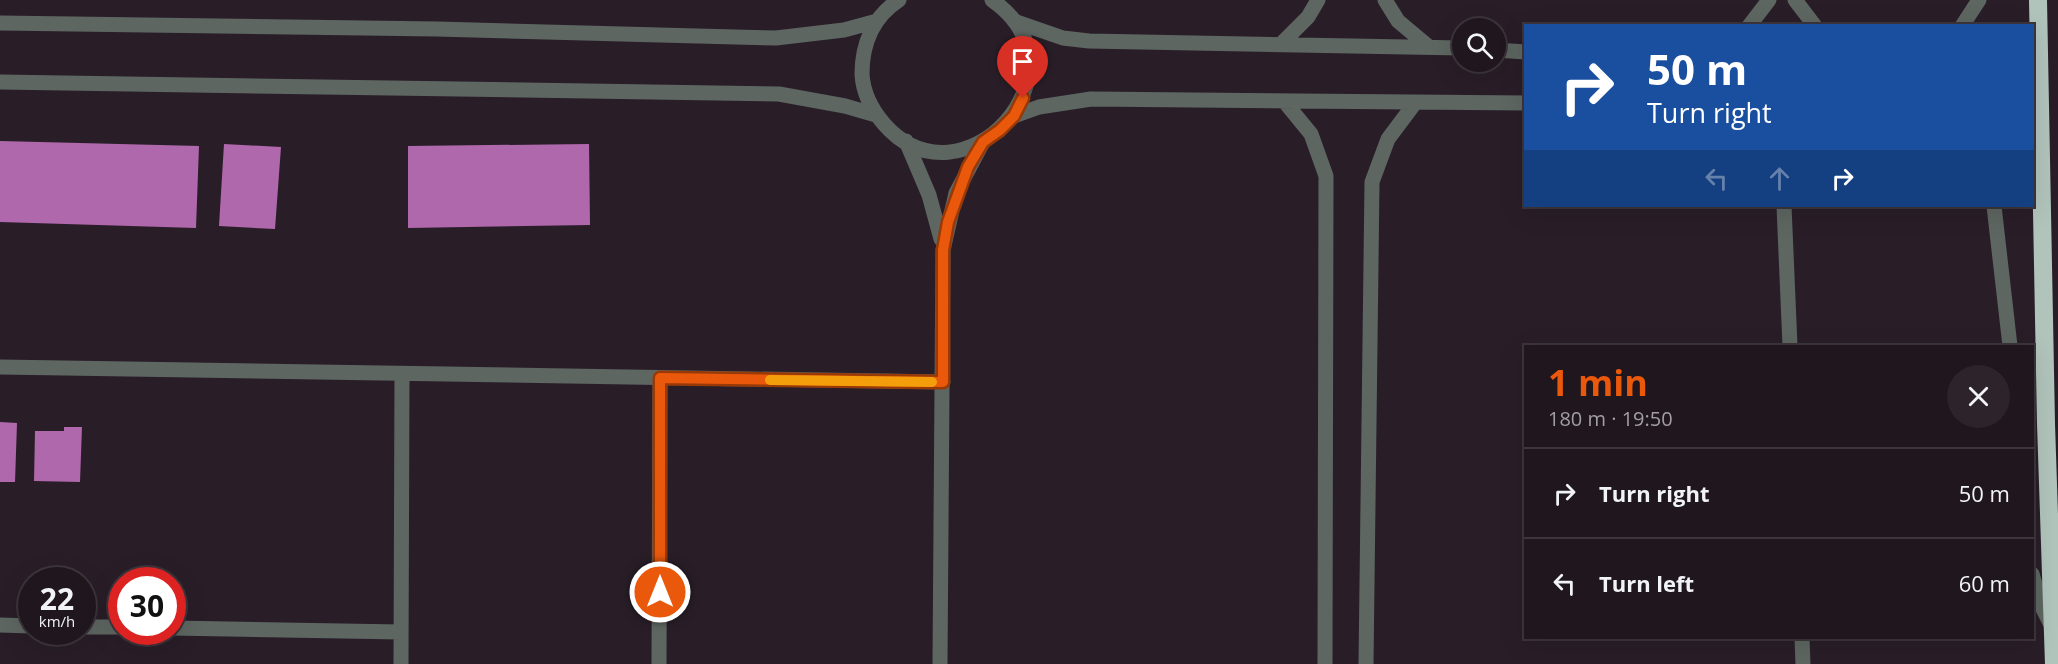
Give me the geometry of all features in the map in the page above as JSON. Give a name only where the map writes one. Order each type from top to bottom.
[{"type":"highway","points":[[2038,0],[2046,424],[2054,664]]},
{"type":"street","points":[[899,0],[877,21],[867,39],[862,68],[867,97],[876,115],[890,130],[906,141],[925,149],[945,151],[965,149],[983,142],[1014,116],[1023,98],[1028,58],[1023,39],[1014,21],[992,0]]},
{"type":"street","points":[[1281,44],[1308,17],[1318,0]]},
{"type":"street","points":[[1385,0],[1398,21],[1429,47]]},
{"type":"street","points":[[1751,24],[1769,0]]},
{"type":"street","points":[[1795,0],[1813,24]]},
{"type":"street","points":[[1963,24],[1979,0]]},
{"type":"street","points":[[0,24],[437,29],[776,38],[844,30],[877,21]]},
{"type":"street","points":[[1014,21],[1063,38],[1089,41],[1452,48]]},
{"type":"street","points":[[1506,51],[1524,52]]},
{"type":"street","points":[[0,82],[779,94],[823,101],[876,115]]},
{"type":"street","points":[[1014,116],[1047,105],[1091,99],[1524,103]]},
{"type":"street","points":[[1284,101],[1311,134],[1326,176],[1325,664]]},
{"type":"street","points":[[1366,664],[1372,182],[1388,139],[1415,103]]},
{"type":"street","points":[[906,141],[930,195],[943,250]]},
{"type":"street","points":[[940,664],[943,250],[956,194],[983,142]]},
{"type":"street","points":[[1784,207],[1790,345]]},
{"type":"street","points":[[1994,207],[2010,345]]},
{"type":"street","points":[[0,367],[943,382]]},
{"type":"street","points":[[401,664],[402,374]]},
{"type":"street","points":[[659,664],[660,378]]},
{"type":"street","points":[[2034,581],[2042,607],[2054,629]]},
{"type":"street","points":[[0,625],[18,626]]},
{"type":"street","points":[[186,628],[401,632]]},
{"type":"street","points":[[1802,639],[1803,664]]},
{"type":"building","points":[[0,141],[199,146],[196,228],[0,222]]},
{"type":"building","points":[[224,144],[281,147],[275,229],[219,226]]},
{"type":"building","points":[[589,144],[590,225],[408,228],[408,146]]},
{"type":"building","points":[[0,422],[17,423],[15,482],[0,482]]},
{"type":"building","points":[[64,427],[82,427],[80,482],[34,481],[35,431],[64,431]]},
{"type":"slow traffic","points":[[770,380],[932,382]]},
{"type":"route","points":[[660,592],[660,378],[943,382],[943,250],[948,222],[956,194],[983,142],[1014,116],[1023,98]]}]
